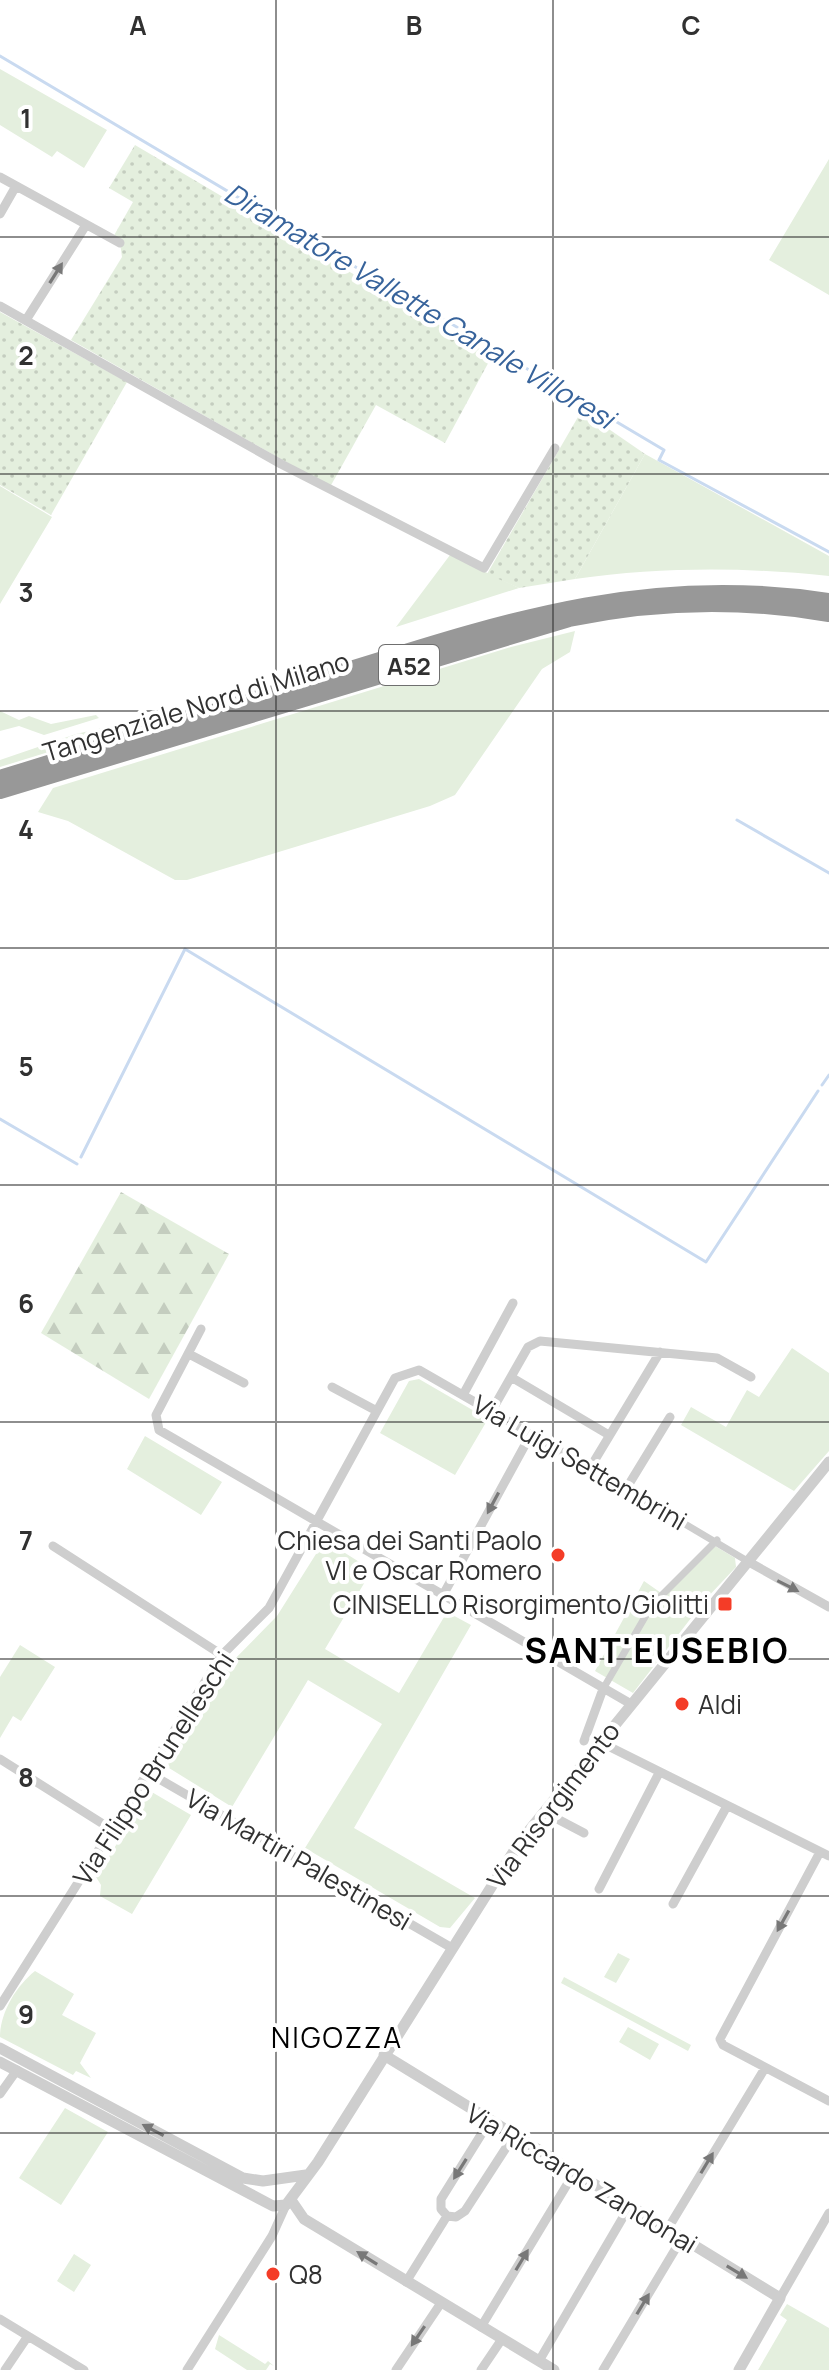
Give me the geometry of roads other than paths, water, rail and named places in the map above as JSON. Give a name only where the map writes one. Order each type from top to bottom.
[{"type":"highway","name":"Tangenziale Nord di Milano","points":[[0,778],[460,635],[578,604],[629,596],[710,591],[829,601]]},
{"type":"highway","name":"Tangenziale Nord di Milano","points":[[0,791],[569,619],[637,608],[708,603],[829,614]]},
{"type":"street","points":[[0,177],[120,243]]},
{"type":"street","points":[[0,214],[16,186]]},
{"type":"street","points":[[26,320],[86,225]]},
{"type":"street","points":[[0,306],[294,471],[484,568],[555,448]]},
{"type":"street","points":[[463,1395],[513,1303]]},
{"type":"street","points":[[201,1329],[156,1415],[159,1430],[317,1525],[631,1704]]},
{"type":"street","points":[[491,1412],[534,1342],[722,1360],[751,1377]]},
{"type":"street","points":[[590,1468],[660,1352]]},
{"type":"street","points":[[189,1354],[244,1383]]},
{"type":"street","name":"Via Luigi Settembrini","points":[[407,1371],[419,1370],[717,1540],[749,1562]]},
{"type":"street","name":"Via Filippo Brunelleschi","points":[[0,2006],[222,1655],[269,1608],[317,1525],[391,1382],[407,1371]]},
{"type":"street","points":[[511,1377],[609,1435]]},
{"type":"street","points":[[332,1387],[375,1410]]},
{"type":"street","points":[[626,1489],[670,1417]]},
{"type":"street","points":[[442,1597],[531,1434]]},
{"type":"street","name":"Via Risorgimento","points":[[187,2370],[290,2199],[506,1861],[829,1462]]},
{"type":"street","points":[[584,1741],[603,1689],[652,1605],[717,1540]]},
{"type":"street","points":[[53,1546],[222,1655]]},
{"type":"street","points":[[749,1562],[829,1607]]},
{"type":"street","points":[[600,1742],[825,1854],[720,2034],[723,2045],[829,2101]]},
{"type":"street","points":[[0,1759],[111,1829]]},
{"type":"street","name":"Via Martiri Palestinesi","points":[[147,1772],[452,1948]]},
{"type":"street","points":[[599,1889],[659,1773]]},
{"type":"street","points":[[673,1904],[727,1806]]},
{"type":"street","points":[[544,1812],[584,1833]]},
{"type":"street","points":[[0,2048],[243,2178],[278,2180],[310,2172]]},
{"type":"street","name":"Via Riccardo Zandonai","points":[[384,2055],[513,2137],[780,2298]]},
{"type":"street","points":[[0,2062],[270,2203],[290,2199]]},
{"type":"street","points":[[667,2230],[765,2068]]},
{"type":"street","points":[[0,2094],[17,2070]]},
{"type":"street","points":[[489,2122],[441,2199],[440,2206],[447,2216],[456,2217],[465,2211],[513,2137]]},
{"type":"street","points":[[481,2327],[574,2173]]},
{"type":"street","points":[[278,2180],[289,2185],[290,2199],[304,2219],[554,2370]]},
{"type":"street","points":[[276,2226],[265,2188],[278,2180]]},
{"type":"street","points":[[539,2361],[629,2207]]},
{"type":"street","points":[[739,2370],[829,2213]]},
{"type":"street","points":[[406,2282],[447,2216]]},
{"type":"street","points":[[603,2370],[682,2238]]},
{"type":"street","points":[[396,2370],[441,2303]]},
{"type":"street","points":[[0,2319],[84,2370]]},
{"type":"street","points":[[5,2370],[28,2336]]},
{"type":"street","points":[[481,2370],[502,2339]]},
{"type":"waterway","name":"Diramatore Vallette Canale Villoresi","points":[[0,56],[664,450],[659,460],[829,552]]},
{"type":"waterway","points":[[737,820],[829,873]]},
{"type":"waterway","points":[[81,1157],[185,949],[706,1262],[818,1091]]},
{"type":"waterway","points":[[822,1085],[829,1075]]},
{"type":"waterway","points":[[0,1119],[77,1164]]},
{"type":"place","name":"Chiesa dei Santi Paolo VI e Oscar Romero","points":[[558,1555]]},
{"type":"place","name":"CINISELLO Risorgimento/Giolitti","points":[[725,1604]]},
{"type":"place","name":"Aldi","points":[[682,1704]]},
{"type":"place","name":"Q8","points":[[273,2274]]},
{"type":"district","name":"SANT'EUSEBIO","points":[[657,1650]]},
{"type":"district","name":"NIGOZZA","points":[[337,2037]]}]
